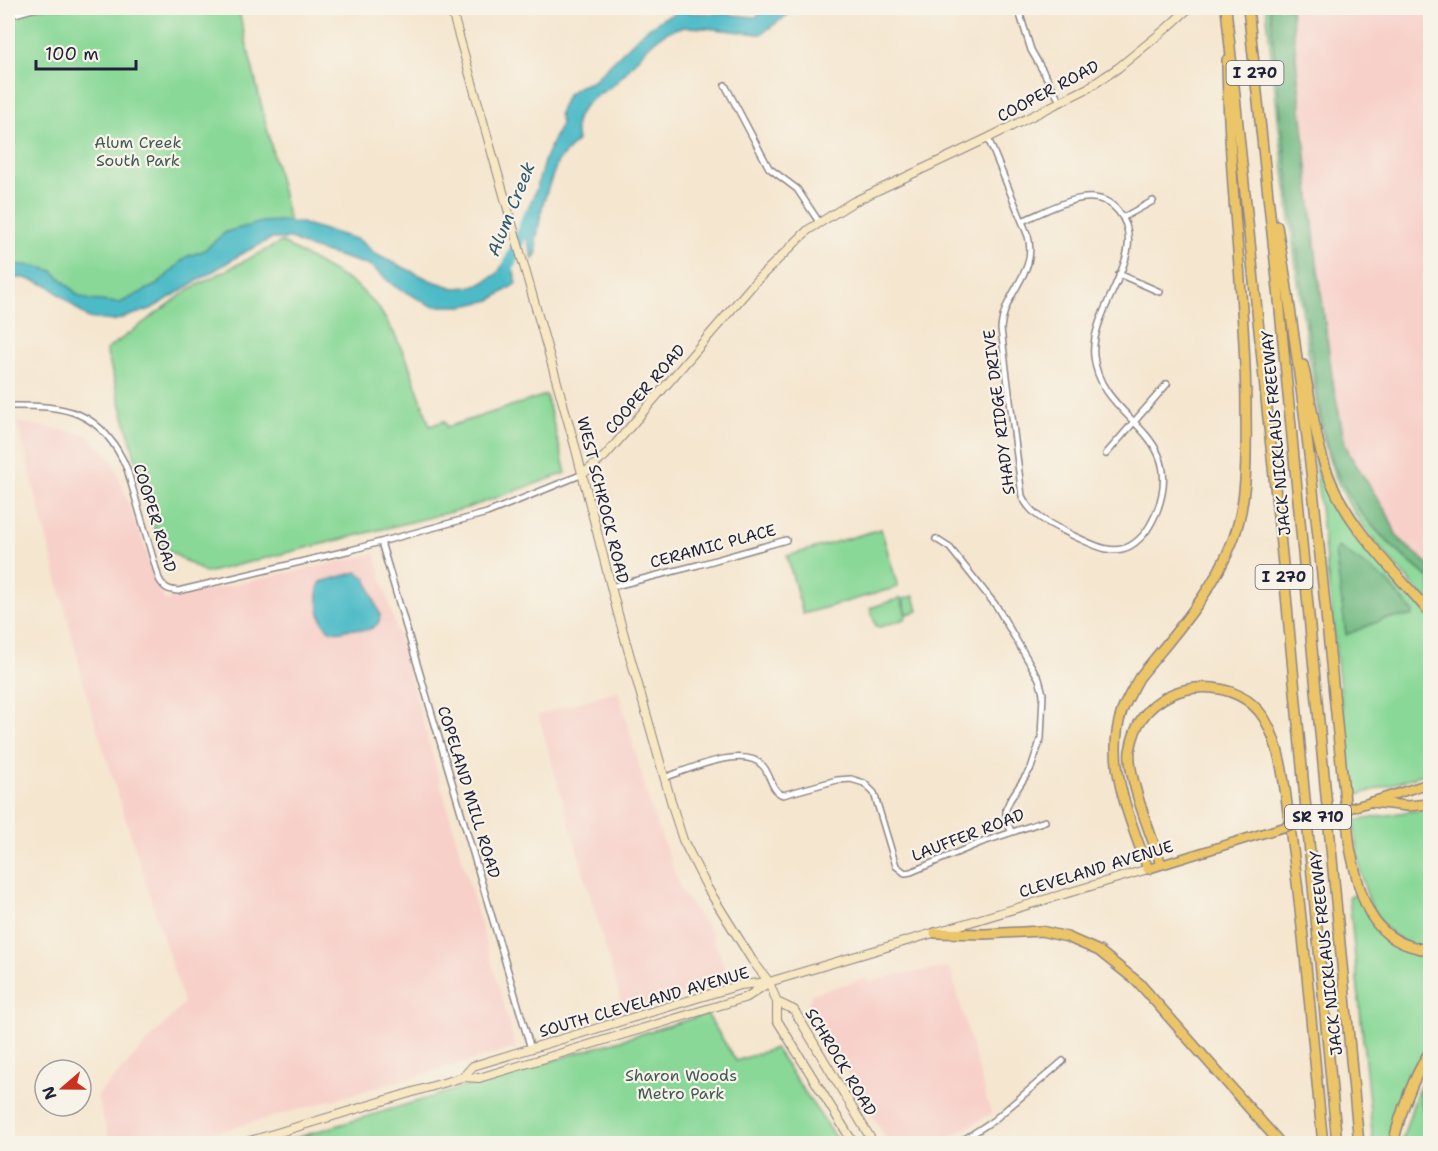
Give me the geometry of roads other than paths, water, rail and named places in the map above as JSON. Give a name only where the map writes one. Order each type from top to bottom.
[{"type":"highway","name":"JACK NICKLAUS FREEWAY","points":[[1248,8],[1278,289],[1359,1143]]},
{"type":"highway","name":"JACK NICKLAUS FREEWAY","points":[[1226,9],[1285,584],[1337,1143]]},
{"type":"highway","points":[[1148,868],[1122,791],[1116,751],[1119,722],[1130,693],[1139,678],[1206,594],[1222,567],[1234,537],[1242,505],[1245,478],[1244,333],[1231,168],[1226,9]]},
{"type":"highway","points":[[1262,138],[1292,318],[1320,451],[1329,478],[1356,526],[1431,613]]},
{"type":"highway","points":[[1292,318],[1317,524],[1350,848],[1358,885],[1367,908],[1382,931],[1404,945],[1431,950]]},
{"type":"highway","points":[[1161,864],[1132,777],[1130,751],[1136,731],[1143,717],[1171,696],[1189,688],[1218,688],[1232,692],[1246,699],[1257,709],[1265,720],[1277,751],[1298,888],[1323,1143]]},
{"type":"highway","points":[[1371,802],[1408,806],[1431,804]]},
{"type":"highway","points":[[935,933],[985,934],[1041,931],[1067,937],[1099,951],[1139,983],[1281,1143]]},
{"type":"highway","points":[[1393,1143],[1402,1109],[1431,1051]]},
{"type":"main road","name":"WEST SCHROCK ROAD","points":[[451,8],[583,474],[611,587],[683,840],[708,890],[769,982]]},
{"type":"main road","name":"COOPER ROAD","points":[[583,474],[605,456],[770,265],[819,222],[853,202],[1060,103],[1118,68],[1189,8]]},
{"type":"main road","name":"CLEVELAND AVENUE","points":[[769,982],[1431,783]]},
{"type":"main road","name":"SOUTH CLEVELAND AVENUE","points":[[463,1077],[473,1066],[740,985],[769,982]]},
{"type":"main road","name":"SOUTH CLEVELAND AVENUE","points":[[240,1143],[463,1077],[479,1078],[690,1015],[747,997],[769,982]]},
{"type":"main road","name":"SCHROCK ROAD","points":[[769,982],[777,1002],[777,1020],[854,1143]]},
{"type":"main road","name":"SCHROCK ROAD","points":[[777,1002],[794,1010],[874,1143]]},
{"type":"street","points":[[8,16],[36,8]]},
{"type":"street","points":[[1018,8],[1031,50],[1060,103]]},
{"type":"street","points":[[725,85],[769,168],[797,189],[819,222]]},
{"type":"street","name":"SHADY RIDGE DRIVE","points":[[988,138],[1028,236],[1031,253],[1027,269],[1006,303],[1001,329],[1019,486],[1026,505],[1035,515],[1097,547],[1118,550],[1138,542],[1153,521],[1163,486],[1161,463],[1153,442],[1135,421]]},
{"type":"street","points":[[1022,221],[1080,198],[1090,197],[1108,202],[1124,217],[1130,241],[1129,249],[1095,334],[1094,357],[1096,369],[1105,390],[1112,400],[1135,421]]},
{"type":"street","points":[[1124,217],[1153,201]]},
{"type":"street","points":[[1119,274],[1160,292]]},
{"type":"street","points":[[1106,454],[1167,384]]},
{"type":"street","name":"COOPER ROAD","points":[[8,406],[42,406],[69,411],[94,423],[108,436],[127,469],[159,579],[163,586],[178,591],[381,542],[487,513],[583,474]]},
{"type":"street","points":[[936,539],[950,548],[997,607],[1040,679],[1043,694],[1041,738],[1030,768],[1006,809],[1006,819],[1011,831]]},
{"type":"street","name":"CERAMIC PLACE","points":[[611,587],[698,566],[786,540]]},
{"type":"street","name":"COPELAND MILL ROAD","points":[[381,542],[531,1049]]},
{"type":"street","name":"LAUFFER ROAD","points":[[664,778],[730,758],[746,756],[760,763],[770,775],[774,789],[783,795],[837,780],[851,778],[864,783],[874,794],[896,866],[905,873],[1011,831],[1045,821]]},
{"type":"street","points":[[957,1143],[994,1120],[1062,1061]]},
{"type":"water","points":[[768,8],[797,8],[761,34],[695,27],[678,28],[667,32],[650,45],[621,78],[587,103],[576,122],[577,141],[558,161],[548,188],[536,241],[537,252],[533,259],[522,222],[536,190],[545,158],[561,124],[559,113],[567,95],[578,87],[593,81],[643,32],[662,19],[679,12],[755,17]]},
{"type":"water","points":[[262,222],[301,223],[359,240],[377,255],[430,280],[454,288],[481,284],[497,274],[509,256],[517,283],[491,300],[464,306],[432,306],[394,286],[371,266],[308,247],[291,239],[271,239],[243,253],[151,309],[113,321],[88,318],[49,286],[25,278],[8,278],[8,264],[35,266],[53,271],[79,296],[89,300],[120,303],[158,284],[186,257],[203,251],[226,232]]},
{"type":"water","points":[[357,572],[366,578],[380,615],[379,622],[367,630],[352,629],[338,632],[328,629],[322,619],[319,606],[318,588],[321,582]]},
{"type":"waterway","name":"Alum Creek","points":[[503,275],[506,273],[529,214]]},
{"type":"park label","name":"Alum Creek South Park","points":[[138,151]]},
{"type":"park label","name":"Sharon Woods Metro Park","points":[[681,1084]]}]
